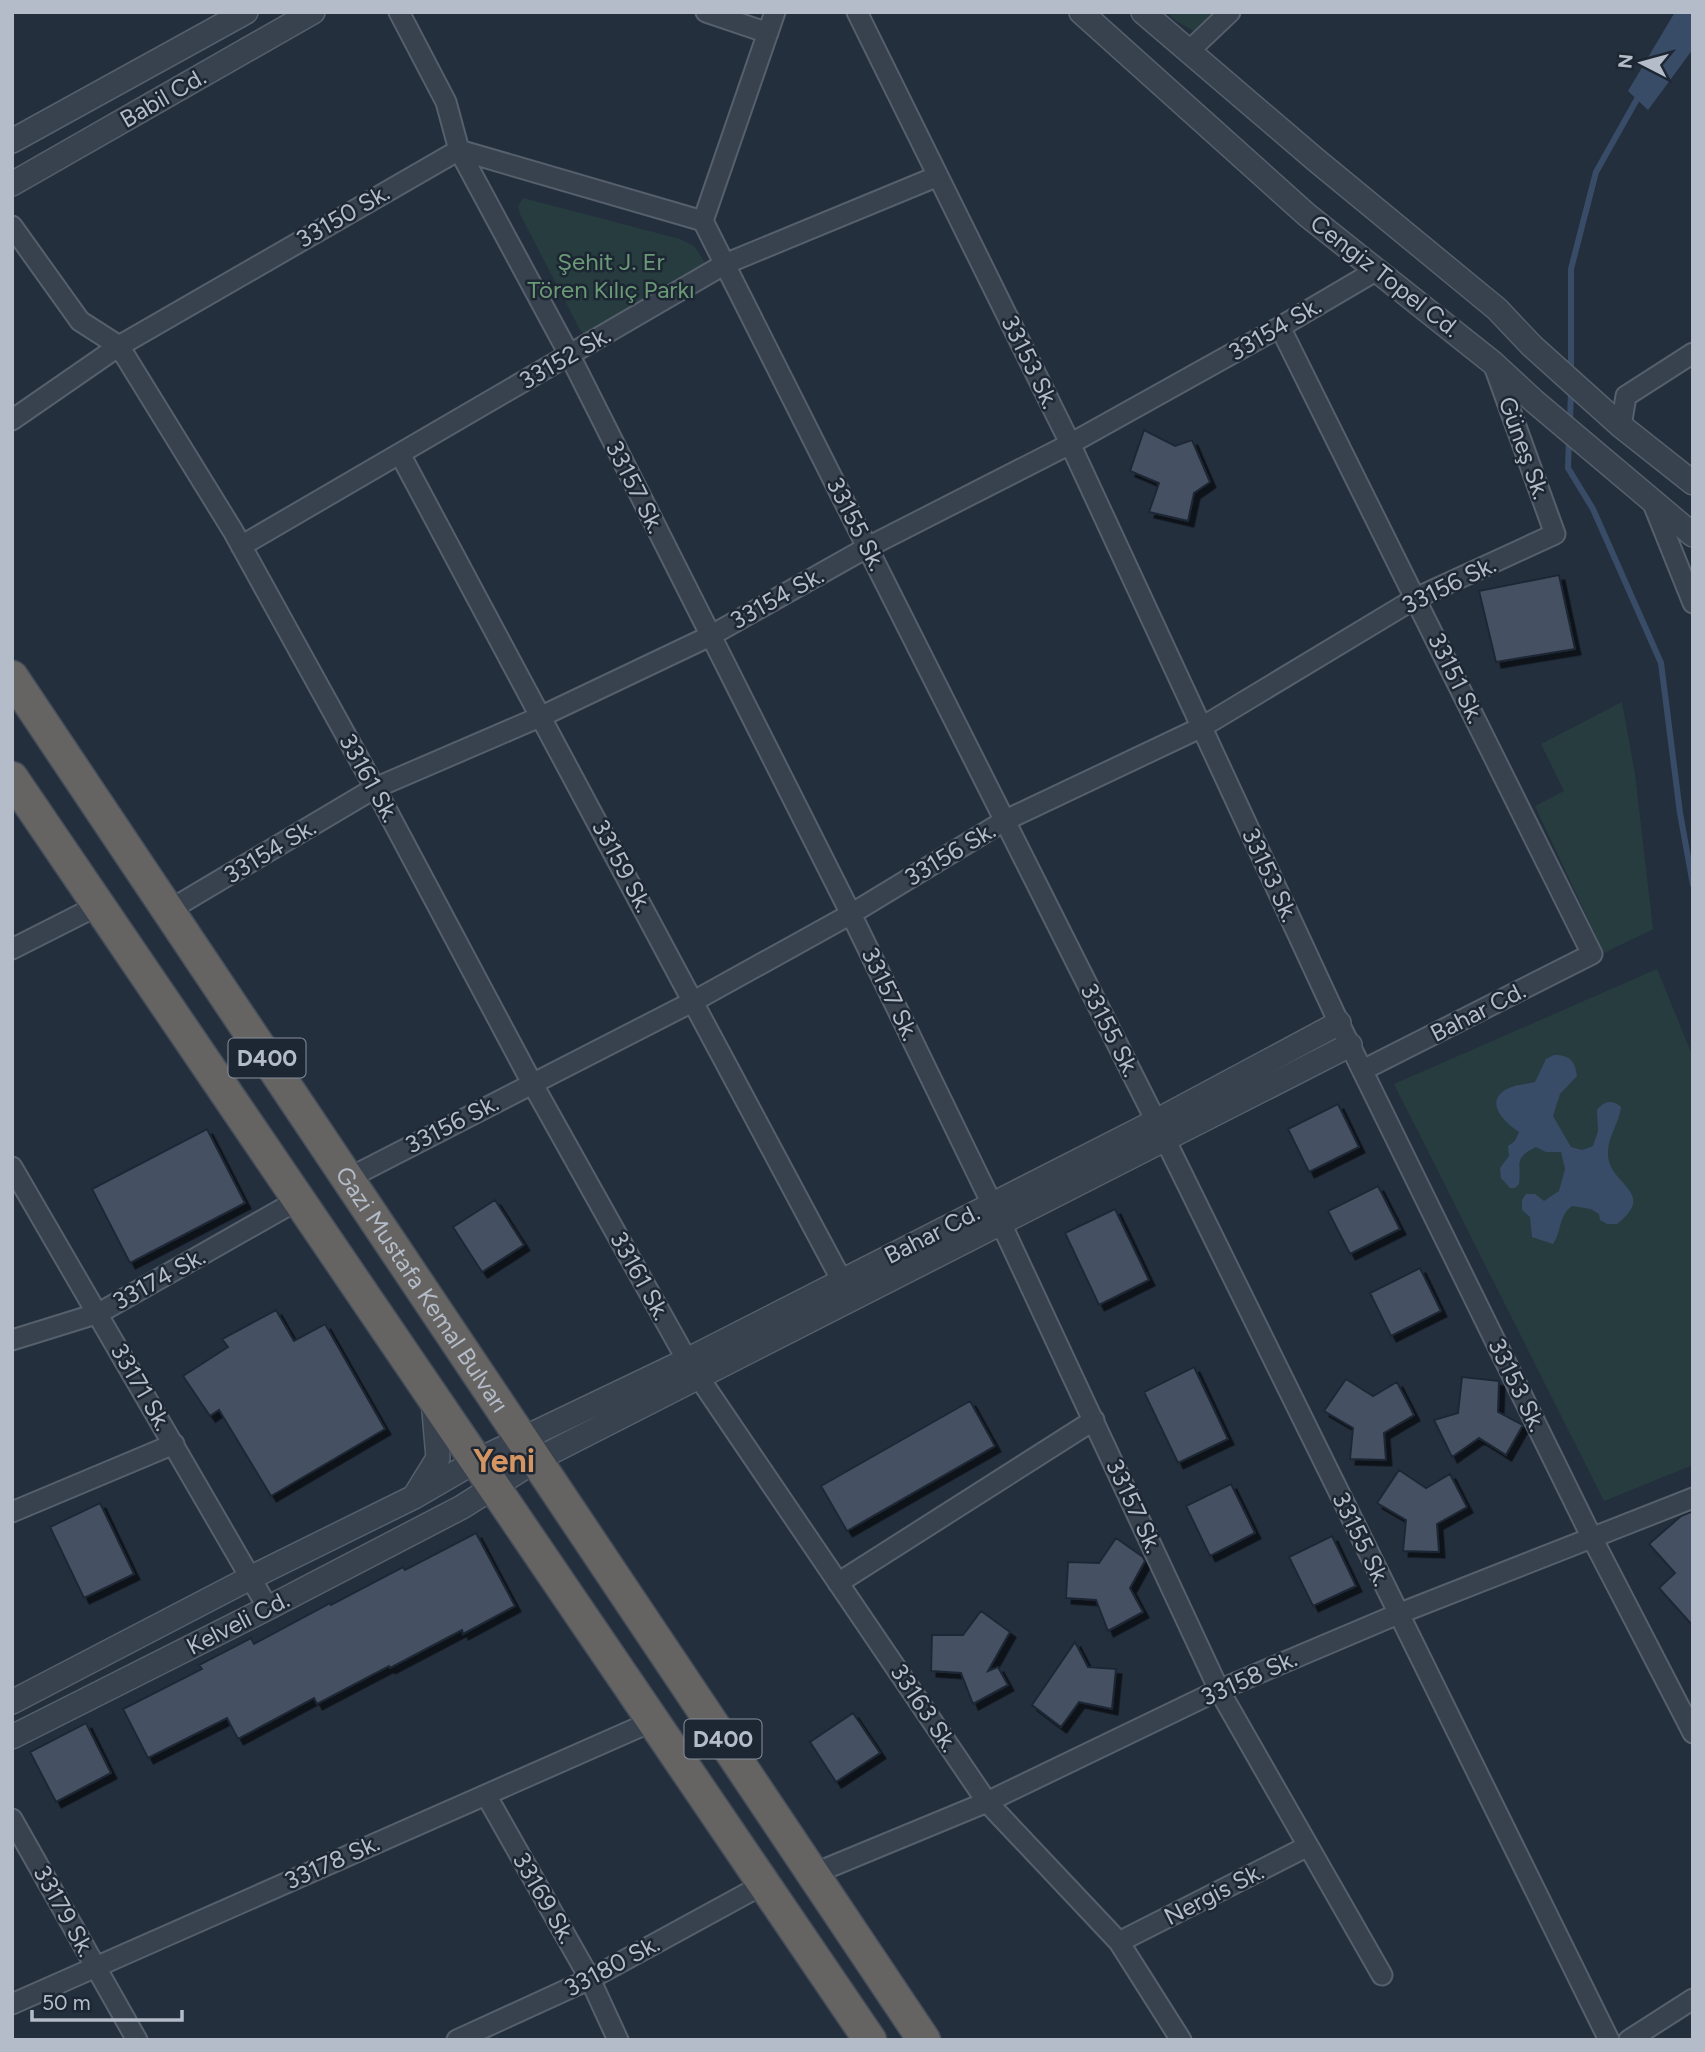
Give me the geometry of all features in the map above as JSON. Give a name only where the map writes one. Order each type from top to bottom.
[{"type":"highway","name":"Gazi Mustafa Kemal Bulvarı","points":[[12,677],[924,2040]]},
{"type":"highway","name":"Gazi Mustafa Kemal Bulvarı","points":[[12,778],[870,2040]]},
{"type":"street","name":"Babil Cd.","points":[[12,141],[246,12]]},
{"type":"street","name":"Babil Cd.","points":[[12,184],[313,12]]},
{"type":"street","name":"33157 Sk.","points":[[399,12],[446,102],[459,150],[569,356],[851,914],[997,1213],[1219,1690],[1382,1975]]},
{"type":"street","points":[[706,12],[768,33]]},
{"type":"street","points":[[459,150],[704,221],[775,12]]},
{"type":"street","name":"33153 Sk.","points":[[857,12],[1070,444],[1339,1023],[1591,1536],[1693,1733]]},
{"type":"street","name":"Cengiz Topel Cd.","points":[[1081,12],[1307,215],[1493,363],[1693,535]]},
{"type":"street","name":"Cengiz Topel Cd.","points":[[1143,12],[1316,160],[1497,309],[1532,346],[1621,426],[1693,483]]},
{"type":"street","points":[[1189,51],[1230,12]]},
{"type":"street","name":"33150 Sk.","points":[[12,420],[119,346],[459,150]]},
{"type":"street","name":"33152 Sk.","points":[[241,546],[725,264],[938,176]]},
{"type":"street","name":"33155 Sk.","points":[[704,221],[1161,1130],[1609,2040]]},
{"type":"street","name":"33161 Sk.","points":[[12,226],[79,321],[119,346],[241,546],[375,788],[532,1083],[692,1368]]},
{"type":"street","name":"33154 Sk.","points":[[168,911],[375,788],[542,716],[710,636],[868,547],[1070,444],[1377,270]]},
{"type":"street","name":"33151 Sk.","points":[[1280,327],[1592,954]]},
{"type":"street","points":[[1621,426],[1626,396],[1693,354]]},
{"type":"street","name":"Güneş Sk.","points":[[1493,363],[1555,534]]},
{"type":"street","name":"33159 Sk.","points":[[400,454],[841,1279]]},
{"type":"street","points":[[1652,501],[1693,603]]},
{"type":"street","name":"33156 Sk.","points":[[347,1179],[694,1001],[851,914],[1004,821],[1202,727],[1416,598],[1555,534]]},
{"type":"street","points":[[12,949],[99,905]]},
{"type":"street","name":"Bahar Cd.","points":[[1363,1070],[1592,954]]},
{"type":"street","name":"Bahar Cd.","points":[[1161,1130],[1339,1023]]},
{"type":"street","name":"Bahar Cd.","points":[[528,1449],[1161,1130],[1350,1045]]},
{"type":"street","name":"33171 Sk.","points":[[12,1167],[99,1312],[268,1608]]},
{"type":"street","name":"33174 Sk.","points":[[12,1340],[99,1312],[298,1200]]},
{"type":"street","name":"Bahar Cd.","points":[[692,1368],[841,1279],[997,1213]]},
{"type":"street","name":"33163 Sk.","points":[[692,1368],[988,1802],[1119,1942],[1181,2040]]},
{"type":"street","points":[[414,1497],[438,1458],[433,1397]]},
{"type":"street","points":[[838,1583],[1094,1420]]},
{"type":"street","points":[[12,1512],[174,1444]]},
{"type":"street","name":"Kelveli Cd.","points":[[12,1702],[250,1578],[414,1497],[441,1480],[484,1474],[528,1449]]},
{"type":"street","name":"Kelveli Cd.","points":[[12,1737],[462,1507],[484,1474]]},
{"type":"street","points":[[441,1480],[462,1507]]},
{"type":"street","name":"33158 Sk.","points":[[813,1874],[988,1802],[1219,1690],[1398,1614],[1693,1498]]},
{"type":"street","name":"33178 Sk.","points":[[12,2004],[653,1721]]},
{"type":"street","name":"33169 Sk.","points":[[486,1795],[590,1979],[618,2040]]},
{"type":"street","name":"33179 Sk.","points":[[12,1819],[137,2040]]},
{"type":"street","name":"Nergis Sk.","points":[[1119,1942],[1308,1846]]},
{"type":"street","name":"33180 Sk.","points":[[457,2040],[590,1979],[764,1884]]},
{"type":"street","points":[[1629,2040],[1693,1999]]},
{"type":"green space","points":[[1167,12],[1237,12],[1199,34],[1176,21]]},
{"type":"green space","name":"Şehit J. Er Tören Kılıç Parkı","points":[[523,198],[680,239],[694,246],[707,265],[590,343],[579,328],[520,214],[518,206]]},
{"type":"green space","points":[[1622,702],[1635,774],[1653,929],[1604,953],[1535,806],[1564,791],[1541,744]]},
{"type":"green space","points":[[1657,969],[1693,1057],[1693,1465],[1604,1501],[1394,1084]]},
{"type":"water","points":[[1675,12],[1693,12],[1693,49],[1648,110],[1628,91]]},
{"type":"water","points":[[1554,1055],[1564,1056],[1573,1062],[1577,1076],[1560,1094],[1553,1116],[1571,1147],[1582,1150],[1593,1146],[1598,1131],[1597,1110],[1602,1105],[1611,1102],[1621,1107],[1609,1142],[1608,1155],[1610,1165],[1628,1189],[1633,1204],[1617,1224],[1607,1224],[1600,1220],[1599,1214],[1591,1209],[1572,1206],[1564,1214],[1553,1244],[1532,1237],[1530,1217],[1522,1210],[1522,1200],[1526,1194],[1535,1194],[1544,1201],[1559,1191],[1565,1169],[1561,1152],[1546,1152],[1536,1147],[1529,1151],[1521,1158],[1519,1184],[1510,1188],[1501,1178],[1500,1168],[1509,1156],[1508,1146],[1515,1141],[1519,1132],[1503,1118],[1497,1100],[1507,1089],[1535,1082],[1546,1059]]},
{"type":"building","points":[[1144,430],[1175,446],[1192,440],[1210,482],[1194,493],[1188,521],[1149,512],[1159,483],[1130,471]]},
{"type":"building","points":[[1559,575],[1575,649],[1496,662],[1479,591]]},
{"type":"building","points":[[1338,1104],[1359,1147],[1309,1172],[1288,1129]]},
{"type":"building","points":[[207,1129],[245,1203],[130,1263],[92,1189]]},
{"type":"building","points":[[1378,1186],[1400,1229],[1350,1254],[1328,1211]]},
{"type":"building","points":[[495,1200],[524,1245],[482,1272],[453,1227]]},
{"type":"building","points":[[1115,1209],[1149,1280],[1099,1305],[1065,1233]]},
{"type":"building","points":[[1420,1268],[1441,1311],[1391,1336],[1370,1293]]},
{"type":"building","points":[[276,1310],[294,1341],[325,1324],[385,1429],[271,1496],[219,1410],[210,1416],[183,1376],[228,1347],[222,1339]]},
{"type":"building","points":[[1194,1367],[1228,1439],[1178,1463],[1144,1392]]},
{"type":"building","points":[[1462,1377],[1499,1381],[1498,1412],[1523,1425],[1506,1455],[1479,1438],[1452,1457],[1434,1420],[1458,1413]]},
{"type":"building","points":[[1346,1379],[1373,1396],[1397,1382],[1414,1415],[1384,1433],[1386,1460],[1350,1459],[1353,1428],[1324,1411]]},
{"type":"building","points":[[970,1401],[995,1446],[847,1531],[821,1486]]},
{"type":"building","points":[[1399,1470],[1426,1488],[1450,1474],[1467,1507],[1437,1524],[1439,1552],[1403,1551],[1406,1520],[1377,1503]]},
{"type":"building","points":[[1231,1484],[1255,1533],[1210,1556],[1186,1506]]},
{"type":"building","points":[[100,1503],[134,1574],[84,1598],[50,1527]]},
{"type":"building","points":[[1693,1511],[1693,1626],[1659,1588],[1675,1573],[1649,1544],[1681,1516]]},
{"type":"building","points":[[476,1533],[515,1606],[463,1634],[462,1630],[390,1668],[389,1666],[317,1704],[314,1698],[238,1739],[227,1718],[148,1758],[123,1709],[202,1669],[199,1665],[251,1638],[254,1644],[330,1603],[331,1605],[403,1567],[405,1570]]},
{"type":"building","points":[[1332,1536],[1356,1586],[1313,1606],[1289,1557]]},
{"type":"building","points":[[1116,1538],[1145,1561],[1130,1588],[1143,1612],[1108,1631],[1096,1600],[1066,1598],[1068,1562],[1099,1563]]},
{"type":"building","points":[[981,1611],[1010,1632],[988,1671],[998,1667],[1008,1685],[973,1704],[961,1673],[931,1671],[932,1635],[963,1635]]},
{"type":"building","points":[[1075,1642],[1088,1667],[1116,1669],[1112,1709],[1079,1702],[1061,1727],[1032,1705]]},
{"type":"building","points":[[853,1713],[880,1753],[836,1782],[810,1742]]},
{"type":"building","points":[[86,1723],[111,1773],[56,1802],[30,1752]]},
{"type":"waterway","points":[[1571,371],[1571,269],[1596,172],[1641,92]]},
{"type":"waterway","points":[[1570,424],[1571,389]]},
{"type":"waterway","points":[[1569,438],[1568,468],[1593,509],[1661,663],[1680,813],[1693,885]]},
{"type":"district","name":"Yeni","points":[[504,1461]]}]
